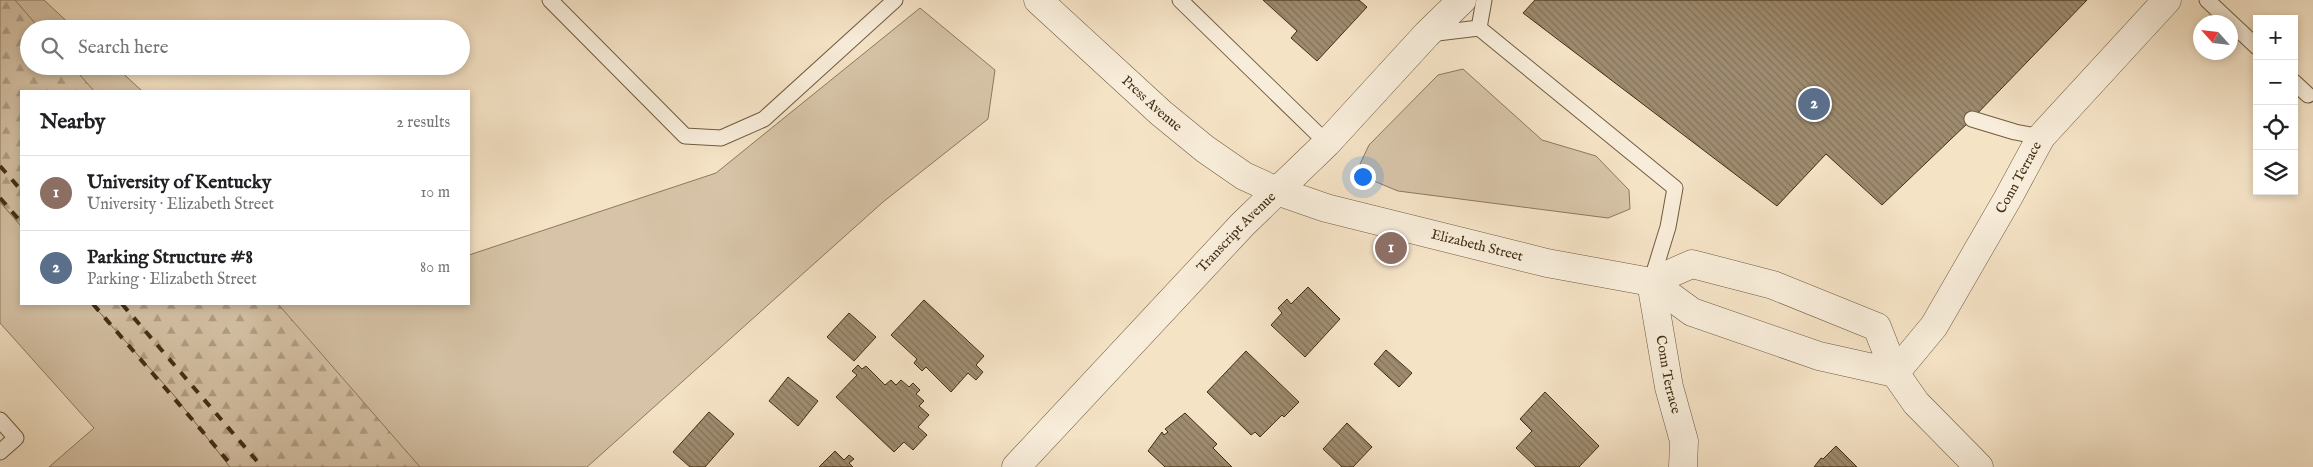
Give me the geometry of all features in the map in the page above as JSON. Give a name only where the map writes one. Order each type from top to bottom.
[{"type":"street","name":"Press Avenue","points":[[1038,0],[1161,113],[1205,149],[1244,176],[1276,191]]},
{"type":"street","name":"Transcript Avenue","points":[[1016,467],[1243,224],[1327,143],[1427,34],[1461,0]]},
{"type":"street","name":"Conn Terrace","points":[[1895,373],[1934,326],[2041,137],[2167,0]]},
{"type":"street","name":"Elizabeth Street","points":[[1276,191],[1326,208],[1547,263],[1651,282],[1692,312],[1819,356],[1895,373]]},
{"type":"street","points":[[1651,282],[1692,264],[1773,285],[1877,327],[1895,373],[1916,403],[1979,467]]},
{"type":"street","name":"Conn Terrace","points":[[1651,282],[1669,386],[1684,442],[1683,467]]},
{"type":"lane","points":[[550,0],[685,136],[721,138],[764,119],[896,0]]},
{"type":"lane","points":[[1180,0],[1327,143]]},
{"type":"lane","points":[[1479,28],[1484,0]]},
{"type":"lane","points":[[2207,0],[2253,43]]},
{"type":"lane","points":[[1427,34],[1479,28],[1674,188],[1668,227],[1651,282]]},
{"type":"lane","points":[[2298,86],[2308,95]]},
{"type":"lane","points":[[1972,119],[2015,132],[2041,137]]},
{"type":"lane","points":[[0,420],[16,438],[0,452]]},
{"type":"green space","points":[[0,0],[44,0],[65,20],[20,20]]},
{"type":"green space","points":[[0,0],[15,0],[32,20],[20,20],[20,75],[80,75],[93,90],[20,90],[20,225],[0,202]]},
{"type":"green space","points":[[920,8],[995,70],[988,119],[883,202],[587,467],[415,467],[263,305],[470,305],[470,255],[716,173]]},
{"type":"green space","points":[[1463,69],[1542,140],[1596,156],[1629,190],[1630,209],[1608,218],[1398,191],[1369,179],[1360,164],[1369,145],[1438,75]]},
{"type":"green space","points":[[49,75],[125,75],[141,90],[63,90]]},
{"type":"green space","points":[[0,202],[20,225],[20,305],[93,305],[173,394],[230,467],[49,467],[94,428],[0,323]]},
{"type":"green space","points":[[93,305],[279,305],[420,467],[230,467],[173,394]]},
{"type":"building","points":[[1263,0],[1359,0],[1367,7],[1317,61],[1291,38],[1297,31]]},
{"type":"building","points":[[1535,0],[2087,0],[1972,119],[1882,205],[1826,154],[1777,206],[1523,13]]},
{"type":"building","points":[[1308,287],[1340,319],[1305,357],[1271,325],[1282,313],[1278,308],[1287,299],[1291,304]]},
{"type":"building","points":[[924,300],[984,356],[976,365],[983,372],[976,380],[968,373],[951,392],[926,367],[922,371],[914,363],[917,359],[891,335]]},
{"type":"building","points":[[849,313],[876,337],[854,361],[827,337]]},
{"type":"building","points":[[1386,350],[1412,373],[1399,387],[1374,364]]},
{"type":"building","points":[[1246,351],[1299,402],[1284,417],[1282,415],[1260,437],[1255,432],[1251,435],[1207,392]]},
{"type":"building","points":[[858,365],[862,369],[866,366],[885,385],[891,380],[896,385],[901,380],[909,387],[913,383],[920,390],[916,394],[924,401],[919,406],[929,415],[918,427],[927,435],[913,450],[904,442],[894,452],[836,397],[857,375],[852,371]]},
{"type":"building","points":[[788,377],[818,401],[798,426],[769,401]]},
{"type":"building","points":[[1545,392],[1599,446],[1579,467],[1536,467],[1516,448],[1532,431],[1520,419]]},
{"type":"building","points":[[709,412],[734,434],[705,467],[690,467],[673,452]]},
{"type":"building","points":[[1185,413],[1217,444],[1213,448],[1232,467],[1165,467],[1148,451],[1162,432],[1164,435],[1168,432],[1165,429]]},
{"type":"building","points":[[1347,423],[1372,447],[1353,467],[1342,467],[1323,449]]},
{"type":"building","points":[[1836,446],[1857,467],[1814,467],[1821,458],[1823,459]]},
{"type":"building","points":[[835,451],[844,460],[849,455],[854,459],[849,463],[853,467],[819,467]]},
{"type":"railway","points":[[0,166],[20,189]]},
{"type":"railway","points":[[0,198],[20,221]]},
{"type":"railway","points":[[94,305],[233,467]]},
{"type":"railway","points":[[123,305],[262,467]]},
{"type":"place","name":"Parking Structure #8","points":[[1814,104]]},
{"type":"place","name":"University of Kentucky","points":[[1391,248]]}]
